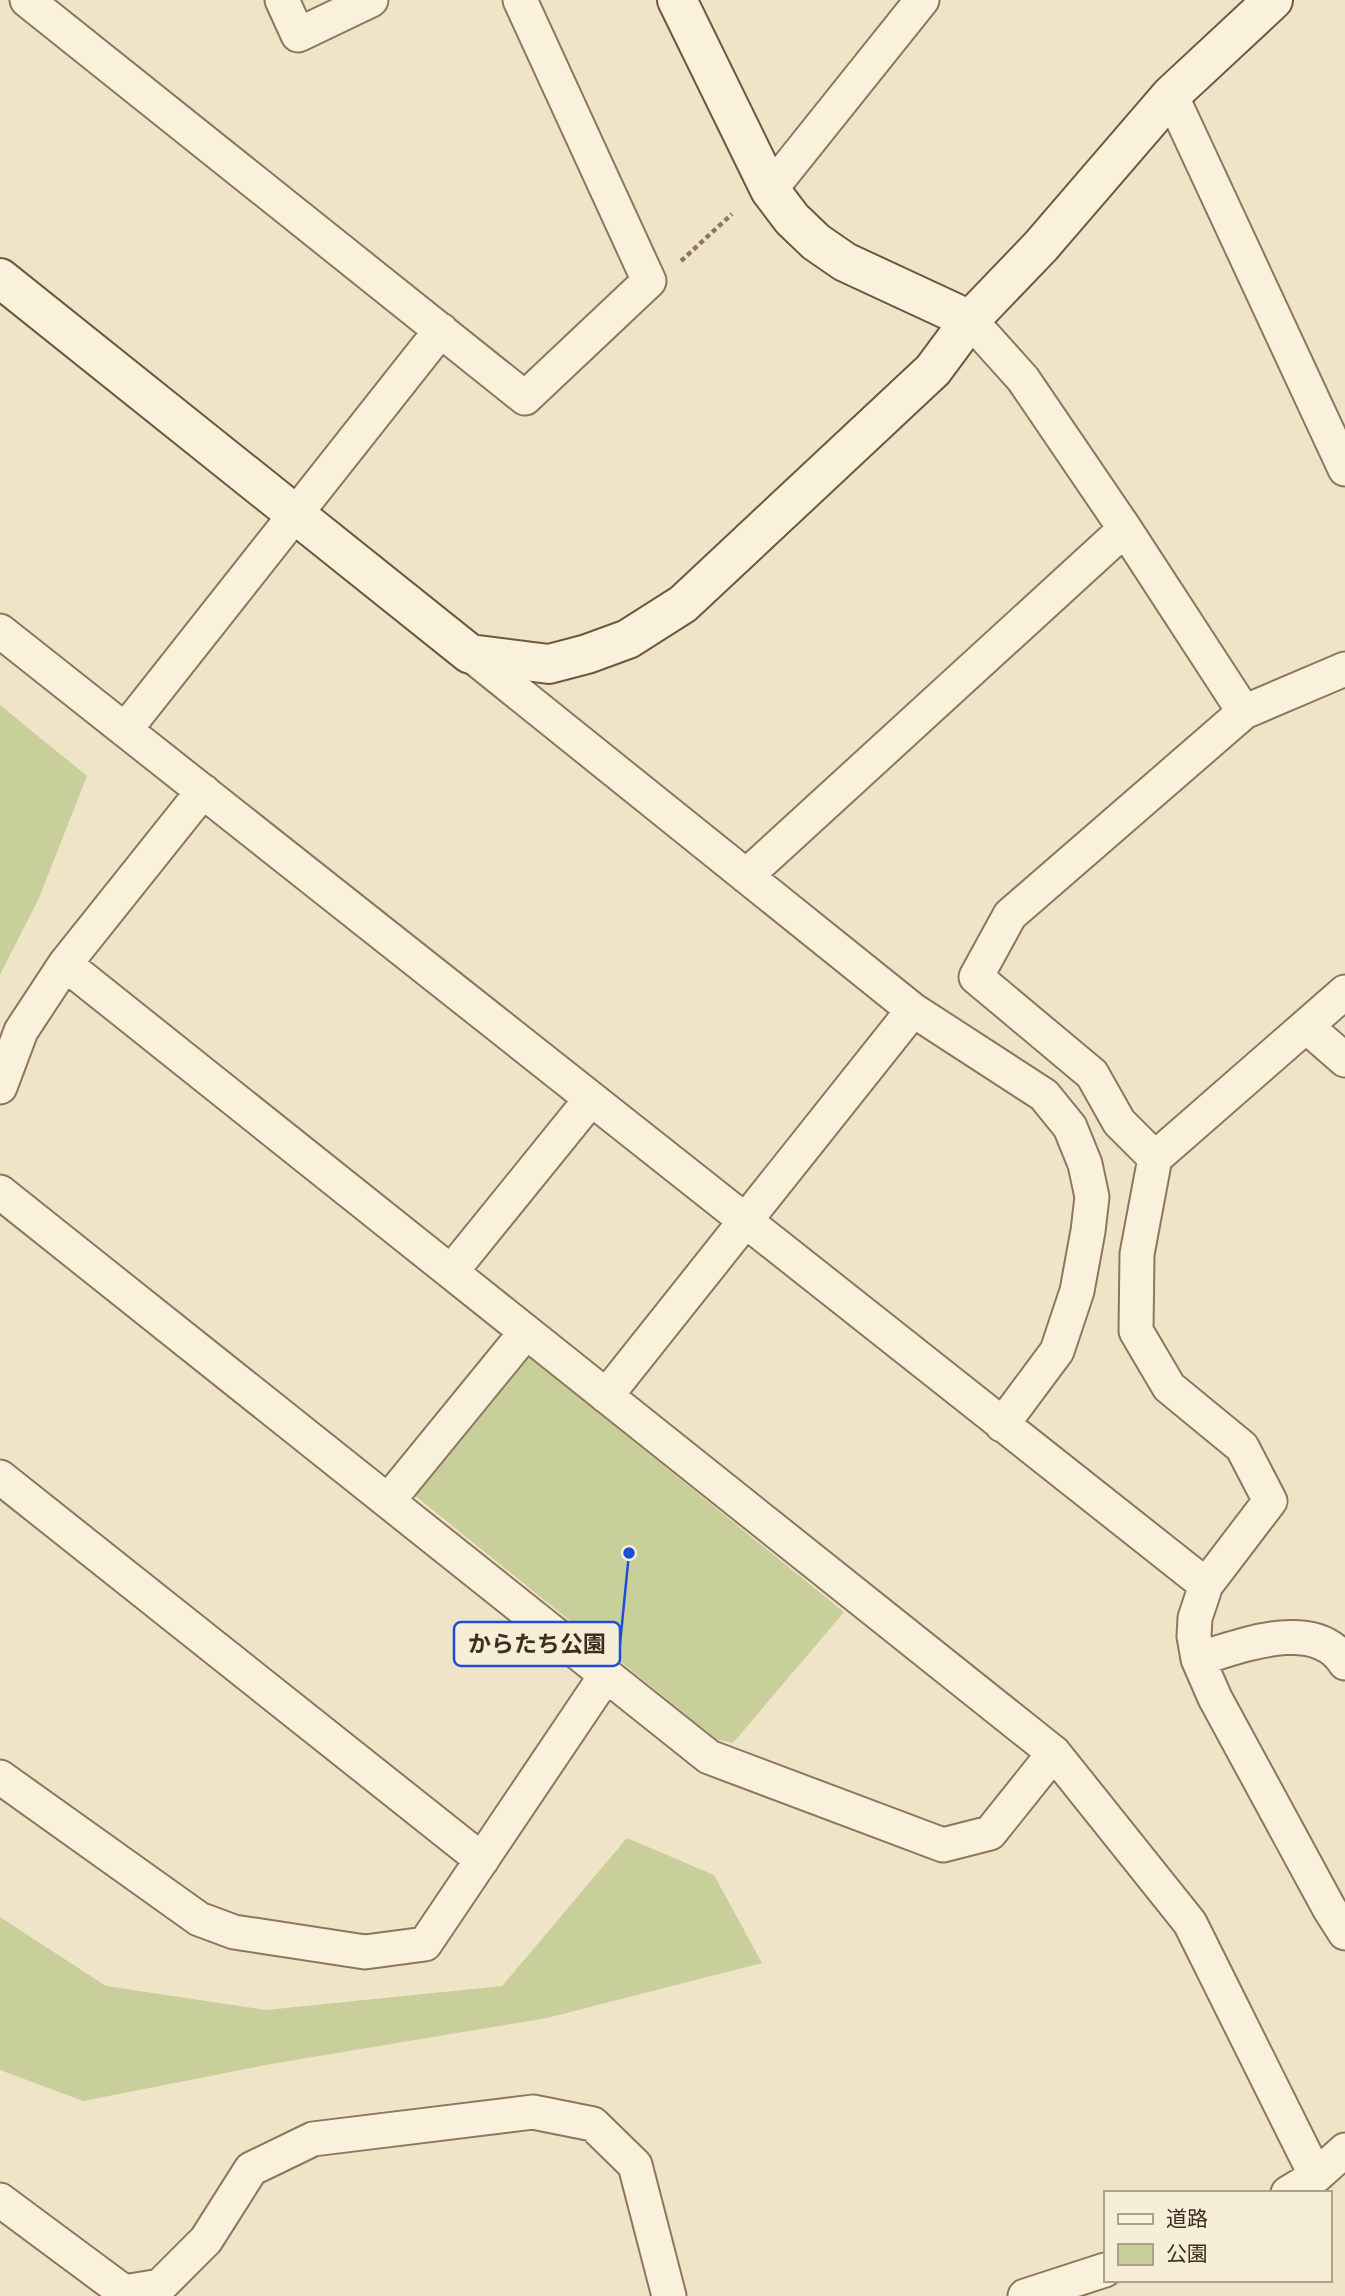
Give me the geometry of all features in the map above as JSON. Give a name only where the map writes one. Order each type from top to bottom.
[{"type":"street","points":[[27,0],[525,398],[649,281],[520,0]]},
{"type":"street","points":[[282,0],[298,35],[371,0]]},
{"type":"street","points":[[677,0],[771,190],[800,227],[845,262],[970,320],[1023,379],[1244,712]]},
{"type":"street","points":[[771,190],[922,0]]},
{"type":"street","points":[[470,654],[549,664],[628,639],[683,604],[933,370],[970,320],[1041,246],[1171,95],[1273,0]]},
{"type":"street","points":[[1171,95],[1345,469]]},
{"type":"street","points":[[0,278],[913,1010],[1044,1095],[1070,1127],[1085,1164],[1092,1197],[1088,1231],[1077,1291],[1057,1351],[1002,1425]]},
{"type":"street","points":[[125,730],[440,330]]},
{"type":"street","points":[[747,876],[1125,529]]},
{"type":"street","points":[[0,631],[1206,1585]]},
{"type":"street","points":[[1155,1158],[1119,1122],[1092,1074],[976,977],[1010,915],[1244,712],[1345,669]]},
{"type":"street","points":[[0,1087],[21,1031],[65,964],[203,791]]},
{"type":"street","points":[[65,964],[1054,1753],[1190,1923],[1302,2184],[1345,2150]]},
{"type":"street","points":[[1345,992],[1155,1158],[1137,1254],[1136,1331],[1169,1387],[1242,1447],[1270,1501],[1206,1585],[1195,1618],[1194,1636],[1198,1659],[1234,1733],[1345,1933]]},
{"type":"street","points":[[606,1396],[913,1010]]},
{"type":"street","points":[[1306,1026],[1345,1060]]},
{"type":"street","points":[[452,1272],[591,1099]]},
{"type":"street","points":[[0,1192],[709,1757],[943,1845],[990,1833],[1054,1753]]},
{"type":"street","points":[[388,1501],[526,1332]]},
{"type":"street","points":[[0,1477],[482,1860]]},
{"type":"street","points":[[1198,1659],[1256,1642],[1301,1637],[1330,1648],[1345,1663]]},
{"type":"street","points":[[0,1777],[200,1919],[234,1932],[365,1952],[425,1944],[606,1675]]},
{"type":"street","points":[[0,2200],[124,2292],[160,2286],[206,2240],[251,2169],[313,2139],[533,2112],[593,2124],[635,2165],[669,2296]]},
{"type":"street","points":[[1025,2296],[1104,2270]]},
{"type":"path","points":[[683,260],[733,214]]},
{"type":"green space","points":[[0,705],[87,776],[39,898],[0,975]]},
{"type":"green space","points":[[527,1355],[844,1612],[733,1743],[716,1739],[413,1494]]},
{"type":"green space","points":[[627,1838],[714,1875],[762,1963],[547,2018],[271,2064],[83,2101],[0,2070],[0,1917],[106,1986],[266,2010],[502,1986]]},
{"type":"place","name":"からたち公園","points":[[629,1553]]}]
